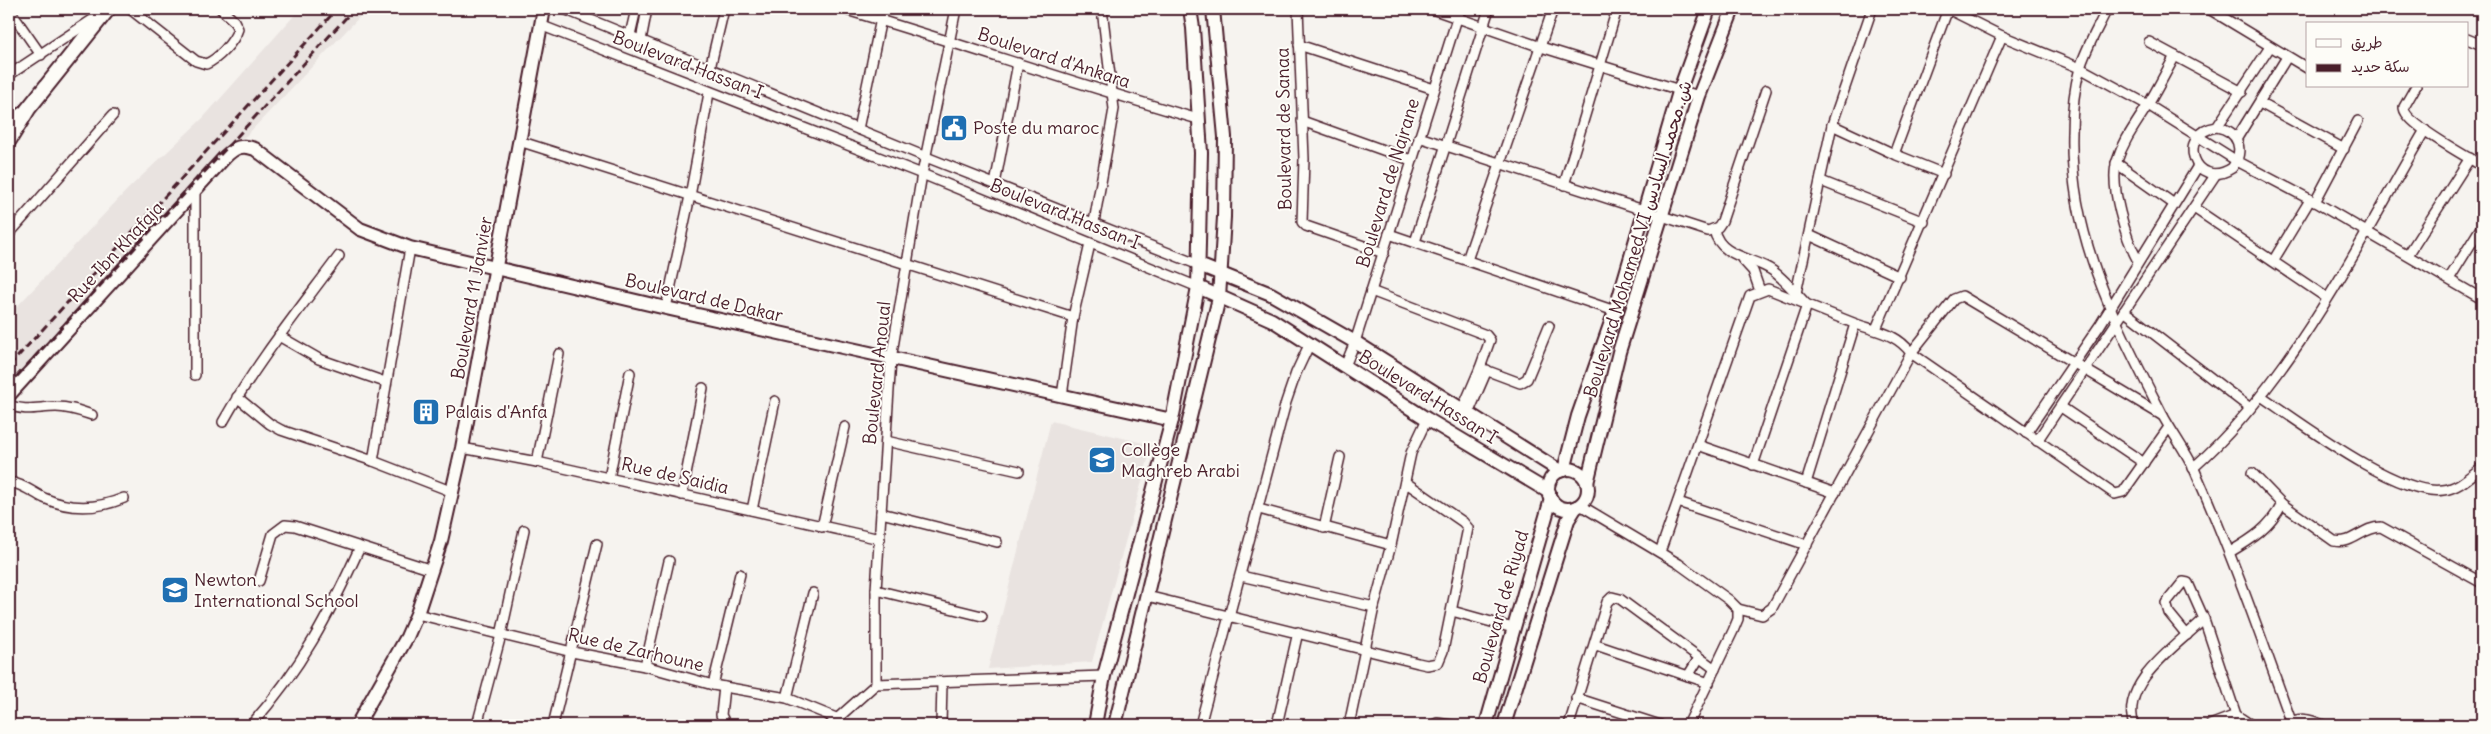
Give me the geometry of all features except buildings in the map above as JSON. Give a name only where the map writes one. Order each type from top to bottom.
[{"type":"main road","name":"Boulevard 11 Janvier","points":[[357,725],[407,638],[417,614],[432,570],[453,492],[544,9]]},
{"type":"main road","points":[[1095,725],[1104,676],[1172,420],[1198,287],[1200,153],[1190,9]]},
{"type":"main road","points":[[1115,725],[1219,298],[1225,137],[1213,9]]},
{"type":"main road","name":"Boulevard Mohamed VI ش. محمد السادس","points":[[1562,471],[1578,416],[1616,311],[1679,92],[1709,9]]},
{"type":"main road","name":"Boulevard Mohamed VI ش. محمد السادس","points":[[1587,483],[1619,352],[1663,216],[1698,96],[1733,9]]},
{"type":"main road","points":[[9,140],[28,109],[105,11]]},
{"type":"main road","name":"Rue Ibn Khafaja","points":[[9,395],[233,149],[245,146],[255,149]]},
{"type":"main road","name":"Boulevard de Dakar","points":[[255,149],[360,229],[410,248],[891,359],[1172,420]]},
{"type":"main road","name":"Boulevard Hassan I","points":[[1199,265],[1271,294],[1355,342],[1562,471]]},
{"type":"main road","name":"Boulevard Hassan I","points":[[1198,287],[1272,320],[1550,496]]},
{"type":"main road","points":[[1573,470],[1582,475],[1587,483],[1588,493],[1578,506],[1564,509],[1550,496],[1551,480],[1562,471],[1573,470]]},
{"type":"main road","name":"Boulevard de Riyad","points":[[1486,725],[1550,496]]},
{"type":"main road","name":"Boulevard de Riyad","points":[[1504,725],[1568,520],[1578,506]]},
{"type":"street","points":[[130,9],[196,61],[206,64],[215,58],[234,38],[238,29],[234,21],[221,9]]},
{"type":"street","name":"Boulevard Hassan I","points":[[564,9],[926,157],[1199,265]]},
{"type":"street","points":[[630,35],[636,9]]},
{"type":"street","points":[[641,40],[648,9]]},
{"type":"street","points":[[710,68],[724,9]]},
{"type":"street","name":"Boulevard d'Ankara","points":[[843,9],[950,41],[1114,95],[1198,119]]},
{"type":"street","points":[[858,129],[883,9]]},
{"type":"street","name":"Boulevard Anoual","points":[[876,684],[876,590],[891,359],[922,174],[956,9]]},
{"type":"street","points":[[1094,222],[1114,109],[1114,95],[1102,9]]},
{"type":"street","name":"Boulevard de Sanaa","points":[[1298,9],[1302,121],[1302,222],[1306,226],[1384,253]]},
{"type":"street","points":[[1432,9],[1541,47],[1598,64],[1679,92],[1698,96]]},
{"type":"street","name":"Boulevard de Najrane","points":[[1345,366],[1355,342],[1384,253],[1411,160],[1460,9]]},
{"type":"street","points":[[1415,242],[1489,9]]},
{"type":"street","points":[[1467,260],[1541,47],[1552,9]]},
{"type":"street","points":[[1564,185],[1598,64],[1617,9]]},
{"type":"street","points":[[1796,293],[1832,125],[1872,9]]},
{"type":"street","points":[[1894,154],[1948,9],[2002,36],[2080,68],[2148,105],[2238,161],[2313,201],[2482,299]]},
{"type":"street","points":[[2107,9],[2080,68],[2074,102],[2071,159],[2076,202],[2087,248],[2118,323],[2163,416],[2193,468],[2230,552],[2289,723],[2309,720],[2323,725]]},
{"type":"street","points":[[2209,9],[2306,67]]},
{"type":"street","points":[[9,75],[105,11]]},
{"type":"street","points":[[12,12],[41,55]]},
{"type":"street","name":"Boulevard Hassan I","points":[[540,26],[922,174],[1198,287]]},
{"type":"street","points":[[1876,329],[1924,222],[2002,36]]},
{"type":"street","points":[[2468,38],[2482,44]]},
{"type":"street","points":[[2149,42],[2242,92]]},
{"type":"street","points":[[1299,45],[1434,89]]},
{"type":"street","points":[[2217,127],[2242,92],[2270,47]]},
{"type":"street","points":[[2138,261],[2123,226],[2116,178],[2116,163],[2126,138],[2148,105],[2175,56]]},
{"type":"street","points":[[2237,138],[2288,56]]},
{"type":"street","points":[[995,184],[1018,63]]},
{"type":"street","points":[[2415,88],[2404,111],[2407,116],[2425,130],[2482,166]]},
{"type":"street","points":[[1419,137],[1501,162],[1564,185],[1708,231],[1714,230],[1722,221],[1766,90]]},
{"type":"street","points":[[666,308],[690,196],[709,93]]},
{"type":"street","points":[[2260,103],[2344,149]]},
{"type":"street","points":[[9,120],[28,109]]},
{"type":"street","points":[[9,234],[113,115]]},
{"type":"street","points":[[1302,121],[1411,160]]},
{"type":"street","points":[[2274,261],[2313,201],[2344,149],[2358,121]]},
{"type":"street","points":[[1832,125],[1894,154],[1944,174]]},
{"type":"street","points":[[2217,127],[2225,129],[2237,138],[2240,153],[2238,161],[2225,173],[2216,174],[2208,173],[2198,166],[2192,154],[2197,137],[2202,132],[2217,127]]},
{"type":"street","points":[[2193,468],[2212,452],[2261,396],[2327,298],[2425,130]]},
{"type":"street","points":[[518,142],[1073,317]]},
{"type":"street","points":[[2408,255],[2470,158]]},
{"type":"street","points":[[2116,163],[2174,204]]},
{"type":"street","points":[[2026,433],[2111,308],[2138,261],[2198,166]]},
{"type":"street","points":[[2037,441],[2086,371],[2216,174]]},
{"type":"street","points":[[1821,181],[1924,222]]},
{"type":"street","points":[[195,375],[196,191]]},
{"type":"street","points":[[2194,208],[2327,298]]},
{"type":"street","points":[[2449,279],[2482,226]]},
{"type":"street","points":[[1714,230],[1716,238],[1721,244],[1742,259],[1753,270],[1760,290]]},
{"type":"street","points":[[1389,234],[1616,311]]},
{"type":"street","points":[[1809,235],[1900,277]]},
{"type":"street","points":[[1062,396],[1073,317],[1090,244]]},
{"type":"street","points":[[373,461],[385,382],[410,248]]},
{"type":"street","points":[[223,422],[237,397],[279,336],[339,256]]},
{"type":"street","points":[[1742,259],[1763,264],[1807,305]]},
{"type":"street","points":[[1660,552],[1750,296],[1760,290],[1768,289],[1855,324],[1876,329],[1900,342],[1911,353],[2115,494],[2123,492],[2169,427]]},
{"type":"street","points":[[1371,292],[1486,335],[1490,340],[1484,369],[1465,412]]},
{"type":"street","points":[[1578,506],[1660,552],[1729,600],[1738,609],[1762,615],[1772,608],[1911,353],[1954,299],[1962,296],[2163,416]]},
{"type":"street","points":[[1753,464],[1807,305]]},
{"type":"street","points":[[2124,311],[2250,408]]},
{"type":"street","points":[[1806,483],[1855,324]]},
{"type":"street","points":[[1484,369],[1520,383],[1523,382],[1549,326]]},
{"type":"street","points":[[279,336],[319,359],[385,382]]},
{"type":"street","points":[[1200,725],[1286,402],[1296,373],[1310,343]]},
{"type":"street","points":[[537,462],[559,354]]},
{"type":"street","points":[[609,478],[630,373]]},
{"type":"street","points":[[682,495],[703,388]]},
{"type":"street","points":[[2261,396],[2342,450],[2398,482],[2413,488],[2443,490],[2458,486],[2482,467]]},
{"type":"street","points":[[237,397],[270,424],[281,430],[373,461],[453,492]]},
{"type":"street","points":[[752,510],[775,401]]},
{"type":"street","points":[[9,404],[28,410],[59,407],[92,415]]},
{"type":"street","points":[[2061,407],[2144,463]]},
{"type":"street","points":[[1349,725],[1374,607],[1391,545],[1412,453],[1427,419]]},
{"type":"street","points":[[822,527],[845,427]]},
{"type":"street","points":[[886,441],[1019,471]]},
{"type":"street","points":[[1698,445],[1835,494]]},
{"type":"street","name":"Rue de Saidia","points":[[462,448],[537,462],[880,539]]},
{"type":"street","points":[[1324,528],[1340,457]]},
{"type":"street","points":[[2252,473],[2282,504],[2334,541],[2342,543],[2350,541],[2372,527],[2381,527],[2482,582]]},
{"type":"street","points":[[9,482],[22,485],[54,502],[73,506],[94,507],[124,498]]},
{"type":"street","points":[[1146,596],[1427,665],[1438,663],[1443,651],[1452,611],[1468,528],[1463,522],[1405,482]]},
{"type":"street","points":[[1678,502],[1807,545]]},
{"type":"street","points":[[2230,552],[2270,524],[2282,504]]},
{"type":"street","points":[[1259,509],[1391,545]]},
{"type":"street","points":[[881,513],[997,542]]},
{"type":"street","points":[[259,581],[273,534],[285,525],[295,526],[432,570]]},
{"type":"street","points":[[477,725],[501,635],[524,530]]},
{"type":"street","points":[[553,725],[572,652],[596,544]]},
{"type":"street","points":[[251,725],[275,699],[308,650],[327,617],[360,547]]},
{"type":"street","points":[[645,666],[669,561]]},
{"type":"street","points":[[713,685],[740,574]]},
{"type":"street","points":[[1241,576],[1374,607]]},
{"type":"street","points":[[2187,635],[2169,613],[2166,603],[2180,584],[2188,583],[2204,618],[2236,715],[2251,725]]},
{"type":"street","points":[[876,590],[982,616]]},
{"type":"street","points":[[787,698],[813,593]]},
{"type":"street","points":[[1569,725],[1576,698],[1596,645],[1607,602],[1615,596],[1715,669]]},
{"type":"street","points":[[1688,725],[1738,619],[1738,609]]},
{"type":"street","points":[[1452,611],[1513,628]]},
{"type":"street","name":"Rue de Zarhoune","points":[[417,614],[572,652],[645,666],[713,685],[787,698],[836,718],[844,725]]},
{"type":"street","points":[[2134,725],[2130,714],[2139,682],[2204,618]]},
{"type":"street","points":[[1277,725],[1298,632]]},
{"type":"street","points":[[1596,645],[1709,683]]},
{"type":"street","points":[[1688,676],[1699,658]]},
{"type":"street","points":[[830,725],[876,684],[1104,676]]},
{"type":"street","points":[[941,725],[942,683]]},
{"type":"street","points":[[724,687],[721,715],[726,725]]},
{"type":"street","points":[[1576,698],[1660,725]]},
{"type":"street","points":[[2210,725],[2236,715]]},
{"type":"street","points":[[1432,725],[1438,723],[1451,725]]},
{"type":"shaded area","points":[[300,9],[367,9],[246,136],[241,138],[9,390],[9,315],[127,190],[203,118]]},
{"type":"shaded area","points":[[1051,421],[1152,445],[1092,662],[988,669]]},
{"type":"railway","points":[[9,366],[337,9]]},
{"type":"railway","points":[[9,385],[354,9]]},
{"type":"place","name":"Poste du maroc","points":[[954,128]]},
{"type":"place","name":"Palais d'Anfa","points":[[426,412]]},
{"type":"place","name":"Collège Maghreb Arabi","points":[[1102,460]]},
{"type":"place","name":"Newton International School","points":[[175,590]]}]
